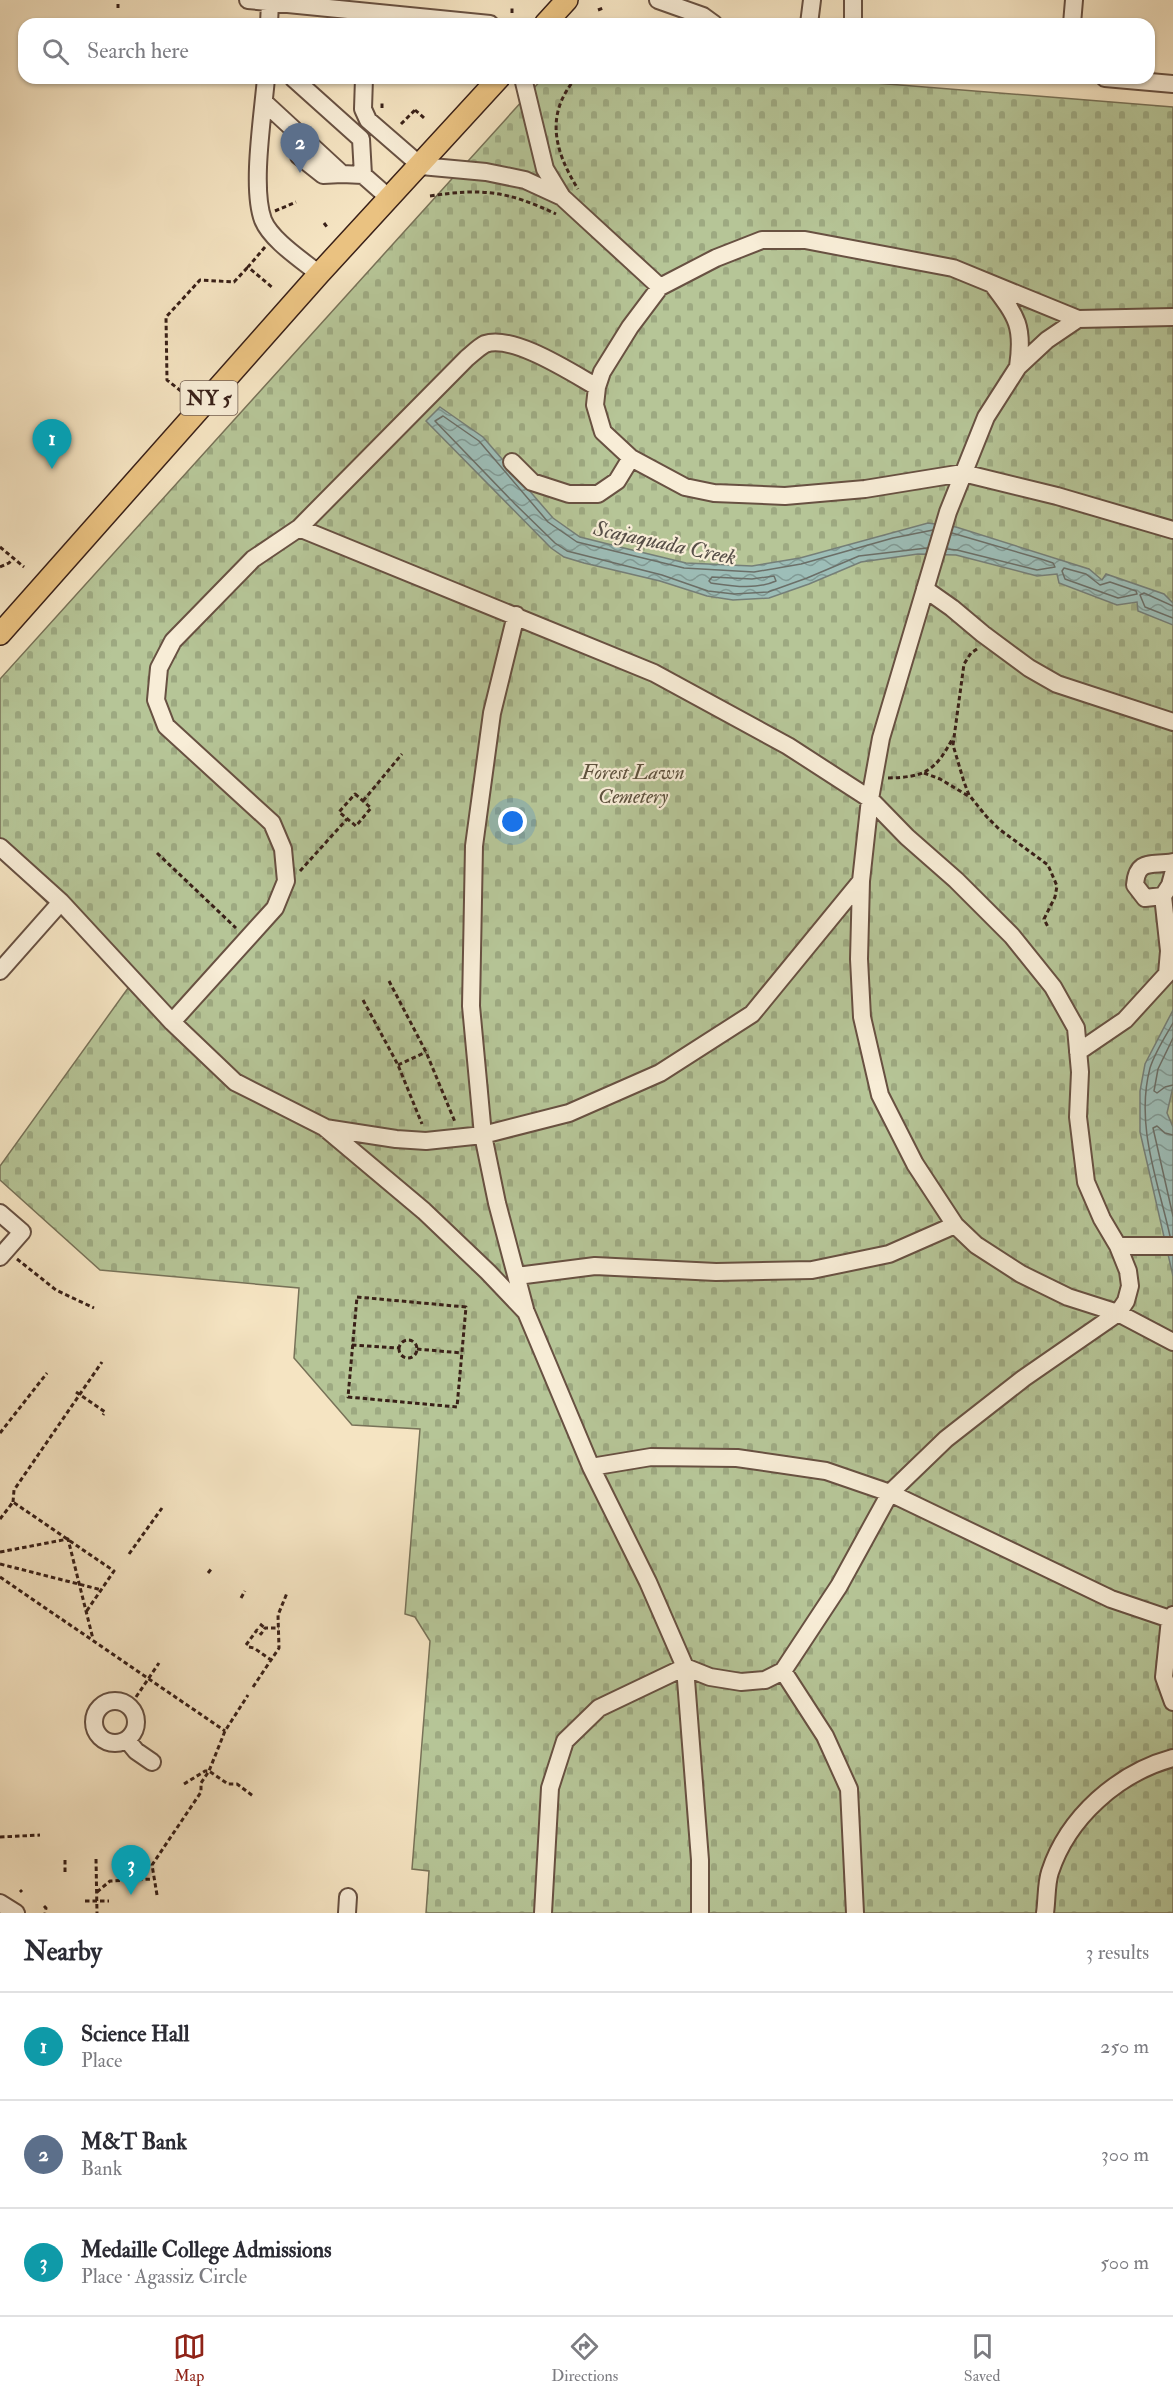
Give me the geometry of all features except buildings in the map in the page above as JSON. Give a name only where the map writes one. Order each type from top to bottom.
[{"type":"main road","points":[[550,18],[567,0]]},
{"type":"main road","name":"NY 5","points":[[0,634],[388,197],[421,166],[494,84]]},
{"type":"street","points":[[248,0],[340,4],[369,18]]},
{"type":"street","points":[[658,0],[706,18]]},
{"type":"street","points":[[809,18],[812,0]]},
{"type":"street","points":[[853,0],[853,18]]},
{"type":"street","points":[[1072,18],[1074,0]]},
{"type":"street","points":[[269,18],[270,2]]},
{"type":"street","points":[[1155,82],[1173,84]]},
{"type":"street","points":[[266,84],[258,191],[263,217],[275,236],[319,274]]},
{"type":"street","points":[[300,84],[361,139],[363,175]]},
{"type":"street","points":[[364,84],[363,109],[368,120],[421,166],[486,172],[525,180],[562,198],[660,287]]},
{"type":"street","points":[[524,84],[545,169],[562,198]]},
{"type":"street","points":[[264,102],[342,174],[363,175],[388,197]]},
{"type":"street","points":[[1173,317],[1078,319],[953,268],[805,240],[762,240],[716,258],[660,287],[630,327],[602,372],[595,405],[603,432],[631,458],[685,487],[714,493],[785,496],[865,489],[963,473],[1057,496],[1173,530]]},
{"type":"street","points":[[992,284],[1014,313],[1022,342],[1018,367]]},
{"type":"street","points":[[1078,319],[1047,340],[1018,367],[986,417],[948,512],[881,738],[870,799],[861,881],[859,960],[862,1017],[880,1095],[915,1164],[955,1225],[976,1245],[1022,1274],[1068,1297],[1118,1313],[1173,1342]]},
{"type":"street","points":[[172,1022],[275,908],[286,881],[284,849],[272,823],[166,726],[156,700],[159,668],[173,641],[253,559],[299,528],[466,358],[486,344],[512,344],[547,359],[597,387]]},
{"type":"street","points":[[512,462],[532,482],[569,494],[598,494],[617,481],[631,458]]},
{"type":"street","points":[[299,528],[654,673],[788,746],[870,799],[1012,936],[1059,997],[1076,1028],[1080,1072],[1078,1117],[1086,1182],[1128,1271],[1130,1286],[1126,1301],[1118,1313],[1024,1378],[955,1432],[890,1493],[839,1586],[783,1671],[765,1680],[741,1682],[710,1677],[685,1667],[599,1708],[565,1741],[550,1788],[543,1913]]},
{"type":"street","points":[[925,589],[1029,668],[1057,684],[1173,722]]},
{"type":"street","points":[[516,615],[492,713],[474,846],[471,1006],[483,1135],[526,1312],[591,1467],[648,1582],[685,1667],[700,1860],[700,1913]]},
{"type":"street","points":[[0,847],[61,902],[172,1022],[235,1082],[324,1127],[424,1210],[526,1312]]},
{"type":"street","points":[[1163,896],[1151,899],[1145,898],[1139,892],[1135,885],[1138,870],[1144,865],[1173,862]]},
{"type":"street","points":[[1078,1052],[1125,1020],[1167,974],[1169,951],[1163,896],[1170,885],[1173,874]]},
{"type":"street","points":[[324,1127],[396,1139],[426,1141],[483,1135],[569,1113],[660,1073],[752,1014],[861,881]]},
{"type":"street","points":[[0,971],[61,902]]},
{"type":"street","points":[[0,1213],[22,1232],[6,1256]]},
{"type":"street","points":[[517,1276],[595,1266],[716,1272],[812,1270],[889,1254],[955,1225]]},
{"type":"street","points":[[1118,1246],[1167,1246]]},
{"type":"street","points":[[591,1467],[651,1457],[737,1458],[826,1471],[890,1493],[1111,1599],[1172,1617],[1164,1677],[1173,1702]]},
{"type":"street","points":[[783,1671],[825,1736],[849,1789],[855,1913]]},
{"type":"street","points":[[127,1740],[135,1751],[152,1762]]},
{"type":"street","points":[[1045,1913],[1050,1873],[1071,1828],[1111,1786],[1156,1762],[1173,1758]]},
{"type":"street","points":[[0,1903],[16,1913]]},
{"type":"path","points":[[512,7],[512,13]]},
{"type":"path","points":[[598,10],[603,8]]},
{"type":"path","points":[[572,84],[559,106],[554,127],[566,170],[579,190]]},
{"type":"path","points":[[382,102],[382,108]]},
{"type":"path","points":[[401,124],[414,109],[424,118]]},
{"type":"path","points":[[430,196],[466,191],[495,193],[523,200],[563,219]]},
{"type":"path","points":[[263,217],[296,202]]},
{"type":"path","points":[[181,392],[167,380],[165,317],[200,280],[234,282],[275,236]]},
{"type":"path","points":[[248,267],[273,288]]},
{"type":"path","points":[[0,546],[24,567]]},
{"type":"path","points":[[0,567],[9,563],[13,558]]},
{"type":"path","points":[[972,799],[964,782],[953,745],[954,736],[964,663],[971,653],[993,642]]},
{"type":"path","points":[[874,778],[906,778],[924,773],[934,767],[954,736]]},
{"type":"path","points":[[363,801],[402,754]]},
{"type":"path","points":[[924,773],[949,784],[972,799],[999,829],[1048,865],[1057,886],[1055,897],[1044,920],[1048,927]]},
{"type":"path","points":[[355,794],[363,801],[371,808],[356,826],[339,812],[355,794]]},
{"type":"path","points":[[286,881],[297,874],[347,819]]},
{"type":"path","points":[[157,853],[247,939]]},
{"type":"path","points":[[388,981],[426,1052],[461,1137]]},
{"type":"path","points":[[363,1000],[398,1065],[419,1116],[426,1141]]},
{"type":"path","points":[[398,1065],[426,1052]]},
{"type":"path","points":[[6,1256],[56,1290],[94,1308]]},
{"type":"path","points":[[357,1298],[466,1307],[457,1407],[348,1397],[352,1345],[357,1298]]},
{"type":"path","points":[[399,1348],[404,1341],[410,1340],[417,1349]]},
{"type":"path","points":[[352,1345],[399,1348]]},
{"type":"path","points":[[399,1348],[401,1354],[409,1357],[417,1349]]},
{"type":"path","points":[[417,1349],[462,1353]]},
{"type":"path","points":[[0,1519],[13,1502],[14,1490],[78,1393],[102,1362]]},
{"type":"path","points":[[0,1433],[47,1372]]},
{"type":"path","points":[[78,1393],[89,1403],[105,1412],[103,1415]]},
{"type":"path","points":[[13,1502],[114,1571],[86,1612]]},
{"type":"path","points":[[129,1554],[162,1508]]},
{"type":"path","points":[[0,1552],[68,1539]]},
{"type":"path","points":[[68,1539],[93,1641]]},
{"type":"path","points":[[0,1564],[102,1590]]},
{"type":"path","points":[[208,1573],[212,1568]]},
{"type":"path","points":[[0,1577],[225,1731]]},
{"type":"path","points":[[241,1598],[245,1592]]},
{"type":"path","points":[[253,1688],[279,1648],[278,1615],[288,1593]]},
{"type":"path","points":[[260,1624],[265,1628],[279,1628]]},
{"type":"path","points":[[265,1628],[261,1634],[257,1630],[247,1646],[271,1660]]},
{"type":"path","points":[[136,1697],[159,1664]]},
{"type":"path","points":[[157,1895],[152,1865],[201,1792],[201,1783],[209,1771],[225,1731],[248,1695]]},
{"type":"path","points":[[184,1784],[205,1771],[209,1771],[228,1784],[237,1784],[253,1796]]},
{"type":"path","points":[[0,1837],[40,1835]]},
{"type":"path","points":[[65,1859],[65,1872]]},
{"type":"path","points":[[96,1859],[97,1913]]},
{"type":"path","points":[[97,1892],[110,1881],[153,1879]]},
{"type":"path","points":[[85,1901],[109,1901]]},
{"type":"path","points":[[44,1906],[45,1913]]},
{"type":"green space","name":"Forest Lawn Cemetery","points":[[538,84],[887,84],[1173,107],[1173,1913],[426,1913],[429,1871],[412,1869],[430,1641],[415,1617],[405,1614],[420,1429],[352,1425],[294,1358],[299,1288],[100,1270],[0,1180],[0,1166],[131,984],[0,857],[0,679]]},
{"type":"water","points":[[440,407],[483,437],[553,518],[580,537],[686,563],[752,566],[800,558],[928,523],[956,527],[1089,569],[1102,580],[1106,574],[1164,594],[1173,603],[1173,625],[1138,611],[1137,602],[1117,605],[1059,583],[1057,574],[1037,576],[956,555],[918,554],[861,562],[769,598],[733,600],[707,596],[660,581],[584,563],[564,557],[551,548],[426,421]]},
{"type":"water","points":[[1173,1010],[1173,1087],[1167,1113],[1173,1127],[1173,1276],[1140,1132],[1140,1091],[1145,1064]]},
{"type":"place","name":"M&T Bank","points":[[300,173]]},
{"type":"place","name":"Science Hall","points":[[52,469]]},
{"type":"place","name":"Medaille College Admissions","points":[[131,1895]]},
{"type":"water label","name":"Scajaquada Creek","points":[[665,543]]}]
